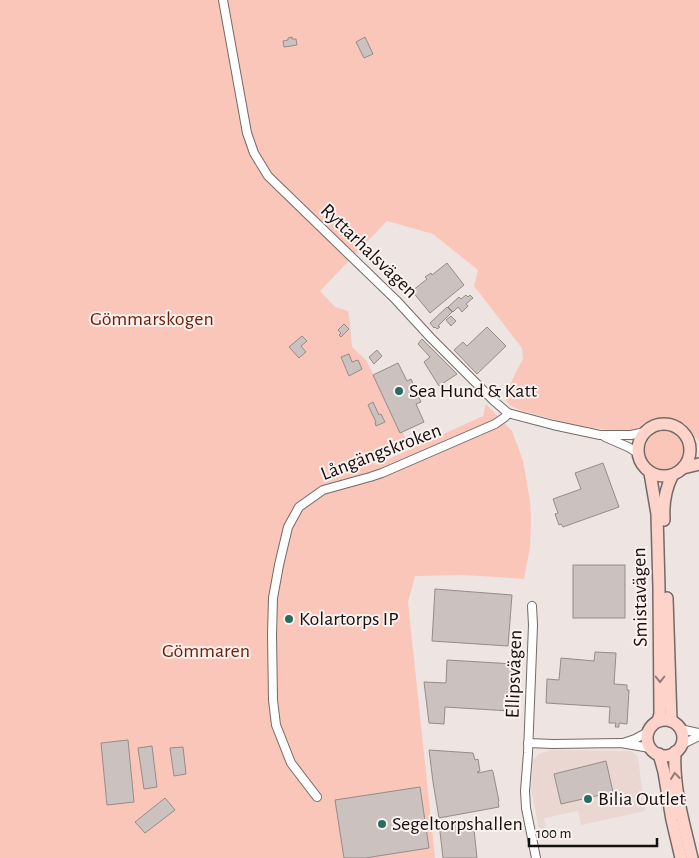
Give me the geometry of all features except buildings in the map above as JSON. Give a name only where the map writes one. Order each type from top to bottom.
[{"type":"street","name":"Ryttarhalsvägen","points":[[223,0],[247,133],[254,154],[268,176],[396,300],[473,380],[508,413],[553,426],[600,435],[631,435],[645,432]]},
{"type":"street","name":"Långängskroken","points":[[317,797],[291,763],[276,725],[274,712],[272,670],[273,598],[288,527],[299,507],[323,490],[370,478],[495,424],[508,413]]},
{"type":"street","points":[[683,468],[694,447],[686,435],[679,429],[667,424],[649,428],[641,439],[638,453],[639,460],[650,473],[672,476],[683,468],[699,464]]},
{"type":"street","name":"Ryttarhalsvägen","points":[[600,435],[638,453]]},
{"type":"street","name":"Smistavägen","points":[[650,473],[657,514],[660,676],[660,714],[658,721]]},
{"type":"street","name":"Smistavägen","points":[[672,476],[667,485],[663,514],[676,725]]},
{"type":"street","name":"Ellipsvägen","points":[[532,606],[533,624],[525,791],[536,858]]},
{"type":"street","points":[[682,858],[672,820],[664,772],[647,740],[648,732],[651,726],[658,721],[664,720],[699,735]]},
{"type":"street","points":[[676,725],[683,736],[678,749],[674,772],[692,858]]},
{"type":"street","name":"Ellipsvägen","points":[[528,743],[621,743],[636,739],[648,732]]},
{"type":"street","points":[[654,751],[669,755],[699,735]]},
{"type":"street","name":"Ellipsvägen","points":[[621,743],[654,751]]},
{"type":"shaded area","name":"Bilia Outlet","points":[[550,750],[631,751],[638,757],[645,811],[581,825],[578,811],[544,818],[546,828],[539,829],[531,788],[533,760],[539,754]]},
{"type":"green space","name":"Gömmarskogen","points":[[0,0],[699,0],[699,441],[685,424],[670,419],[655,419],[640,428],[626,432],[577,426],[511,406],[506,401],[508,389],[523,359],[522,348],[474,286],[478,270],[433,234],[387,221],[320,291],[335,307],[348,311],[352,347],[366,360],[406,439],[372,458],[376,465],[483,416],[486,404],[512,431],[523,461],[530,501],[531,520],[530,547],[524,579],[464,575],[415,576],[408,602],[435,858],[0,858]]},
{"type":"green space","points":[[661,431],[669,431],[676,434],[682,440],[685,451],[682,462],[676,468],[669,471],[661,471],[654,468],[648,462],[645,455],[645,447],[648,440],[654,434]]},
{"type":"place","name":"Sea Hund & Katt","points":[[399,391]]},
{"type":"place","name":"Kolartorps IP","points":[[289,619]]},
{"type":"place","name":"Bilia Outlet","points":[[588,799]]},
{"type":"place","name":"Segeltorpshallen","points":[[382,824]]},
{"type":"park label","name":"Gömmaren","points":[[206,651]]}]
